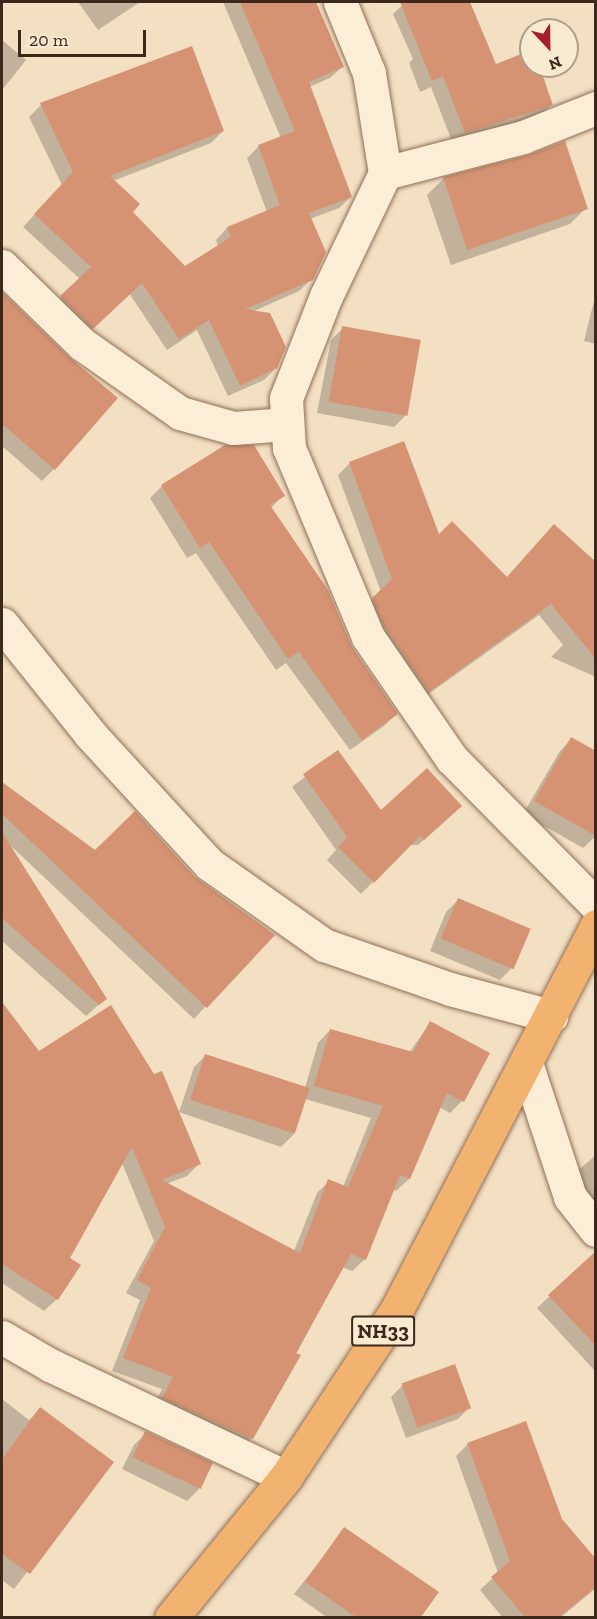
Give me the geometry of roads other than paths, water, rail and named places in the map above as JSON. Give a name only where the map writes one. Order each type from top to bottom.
[{"type":"highway","name":"NH33","points":[[171,1617],[286,1477],[396,1311],[596,926]]},
{"type":"street","points":[[340,2],[369,73],[385,173],[326,296],[286,398],[289,448],[368,637],[452,759],[596,905]]},
{"type":"street","points":[[385,173],[523,137],[596,108]]},
{"type":"street","points":[[2,266],[82,344],[180,413],[233,428],[287,424]]},
{"type":"street","points":[[2,624],[90,734],[209,864],[324,945],[450,989],[551,1016]]},
{"type":"street","points":[[526,1063],[570,1197],[596,1230]]},
{"type":"street","points":[[2,1337],[50,1365],[286,1477]]}]
